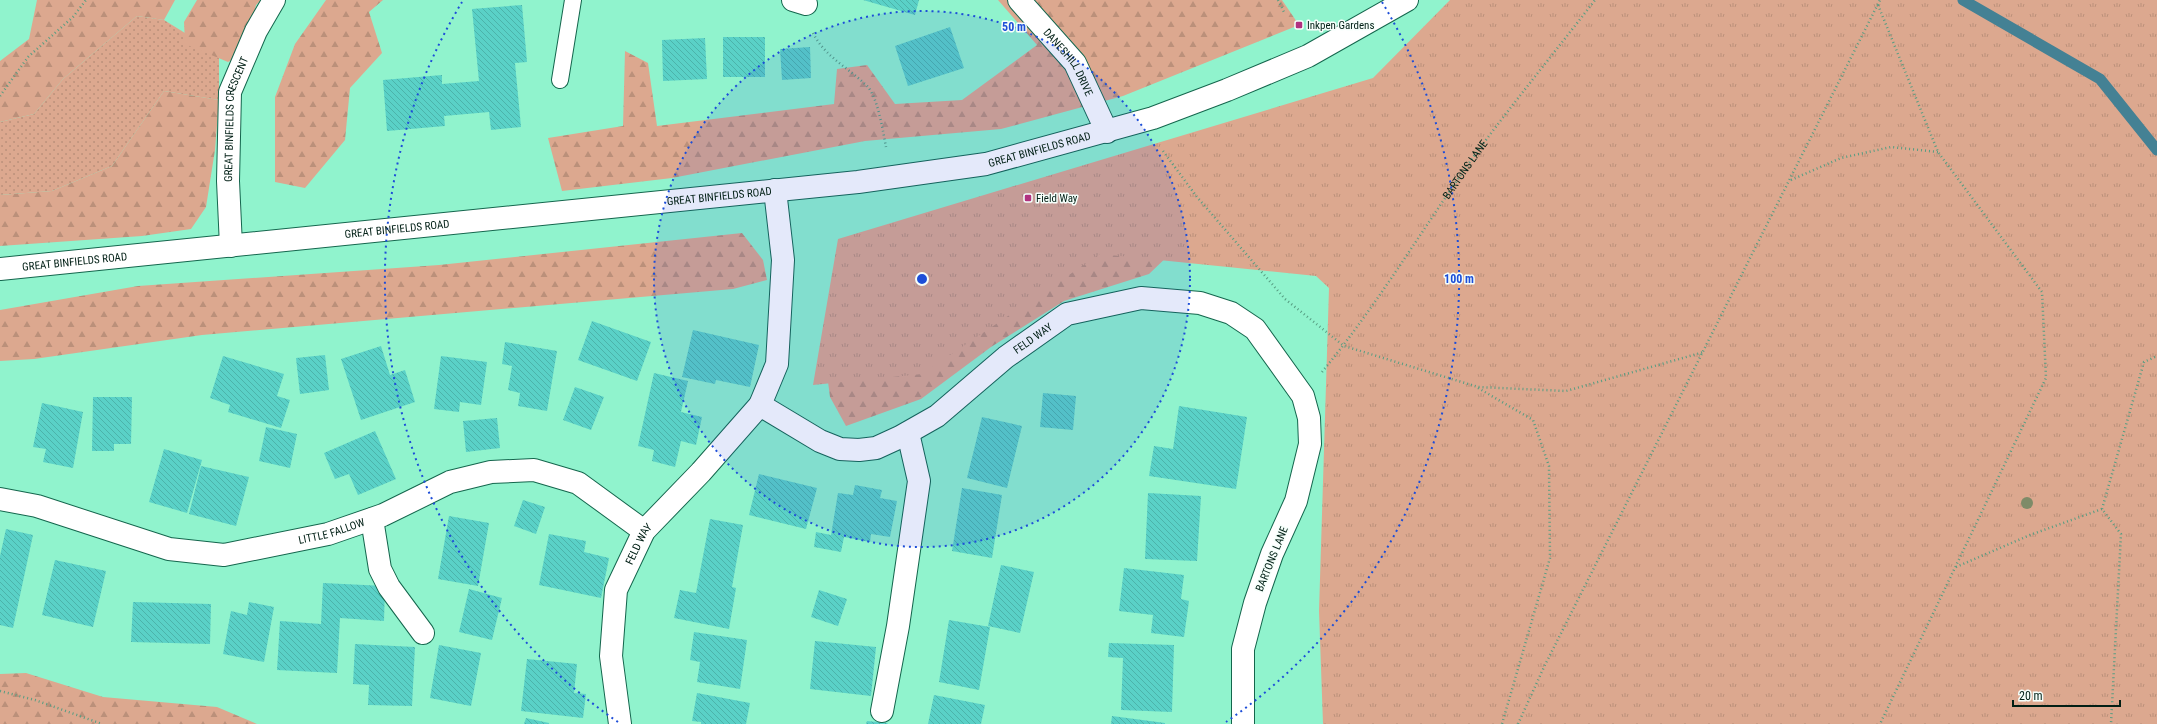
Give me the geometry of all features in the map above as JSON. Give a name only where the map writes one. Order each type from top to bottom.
[{"type":"street","name":"GREAT BINFIELDS CRESCENT","points":[[231,246],[228,181],[230,92],[256,31],[274,0]]},
{"type":"street","name":"DANESHILL DRIVE","points":[[1019,0],[1075,64],[1107,132]]},
{"type":"street","name":"GREAT BINFIELDS ROAD","points":[[0,269],[858,182],[986,164],[1107,132],[1153,118],[1227,90],[1308,56],[1407,0]]},
{"type":"street","name":"FELD WAY","points":[[620,724],[611,656],[616,590],[644,531],[701,472],[760,405],[777,364],[781,326],[783,260],[775,190]]},
{"type":"street","name":"FELD WAY","points":[[760,405],[820,441],[840,449],[859,450],[876,448],[908,433],[937,416],[1006,357],[1067,314],[1141,298],[1200,303],[1231,313],[1255,329],[1303,396]]},
{"type":"street","name":"BARTONS LANE","points":[[1243,724],[1243,649],[1255,603],[1272,554],[1296,501],[1310,444],[1310,418],[1303,396]]},
{"type":"street","points":[[882,711],[898,626],[919,481],[908,433]]},
{"type":"street","name":"LITTLE FALLOW","points":[[0,499],[37,506],[169,549],[224,555],[328,534],[372,519],[450,482],[491,472],[534,470],[578,484],[644,531]]},
{"type":"street","points":[[372,519],[380,569],[389,587],[423,633]]},
{"type":"lane","points":[[560,80],[573,0]]},
{"type":"path","points":[[0,96],[28,57],[73,18],[86,0]]},
{"type":"path","points":[[1278,0],[1286,14]]},
{"type":"path","name":"BARTONS LANE","points":[[1344,346],[1475,156],[1595,0]]},
{"type":"path","points":[[1518,724],[1880,0]]},
{"type":"path","points":[[800,2],[810,28],[820,46],[868,87],[880,118],[887,154]]},
{"type":"path","points":[[1878,4],[1938,152],[2042,292],[2046,378],[1880,724]]},
{"type":"path","points":[[1791,180],[1841,158],[1891,146],[1938,152]]},
{"type":"path","points":[[1163,151],[1197,197],[1285,299],[1344,346],[1478,387],[1533,420],[1549,466],[1550,558],[1502,724]]},
{"type":"path","points":[[1478,387],[1566,391],[1704,352]]},
{"type":"path","points":[[2102,509],[2144,362],[2157,356]]},
{"type":"path","points":[[1956,567],[2030,535],[2102,509]]},
{"type":"path","points":[[2102,509],[2121,534],[2112,724]]},
{"type":"path","points":[[0,691],[35,700],[102,724]]},
{"type":"green space","points":[[37,0],[175,0],[164,20],[137,16],[63,79],[34,114],[0,122],[0,61],[29,39]]},
{"type":"green space","points":[[197,0],[261,0],[256,5],[247,52],[228,62],[185,44],[184,22]]},
{"type":"green space","points":[[326,0],[383,0],[369,12],[382,53],[350,88],[345,140],[305,188],[275,182],[275,97],[295,44]]},
{"type":"green space","points":[[998,0],[1282,0],[1299,25],[1123,96],[1001,129],[865,141],[672,178],[562,191],[548,138],[623,126],[625,51],[648,63],[657,126],[834,104],[837,69],[867,65],[895,104],[962,100],[1037,45]]},
{"type":"green space","points":[[1450,0],[2157,0],[2157,724],[1323,724],[1319,611],[1329,288],[1316,276],[1100,254],[922,374],[813,385],[838,239],[1373,78]]},
{"type":"green space","points":[[137,16],[164,20],[219,54],[219,100],[164,91],[112,166],[52,191],[0,195],[0,122],[34,114],[63,79]]},
{"type":"green space","points":[[164,91],[219,100],[215,150],[206,207],[191,229],[142,236],[0,246],[0,195],[52,191],[112,166]]},
{"type":"green space","points":[[742,233],[763,260],[767,280],[733,289],[202,335],[34,359],[0,361],[0,310],[138,286],[439,265]]},
{"type":"green space","points":[[1079,249],[1172,252],[1149,274],[1064,301],[991,347],[921,399],[846,426],[830,397],[827,374]]},
{"type":"green space","points":[[26,673],[103,697],[217,707],[257,724],[0,724],[0,674]]},
{"type":"building","points":[[863,0],[919,0],[915,15]]},
{"type":"building","points":[[522,5],[527,62],[515,63],[521,127],[491,130],[489,112],[444,116],[445,126],[387,131],[383,80],[442,75],[442,84],[479,81],[472,9]]},
{"type":"building","points":[[950,27],[964,68],[908,86],[895,46]]},
{"type":"building","points":[[723,37],[765,37],[765,77],[723,77]]},
{"type":"building","points":[[705,38],[707,79],[663,81],[662,40]]},
{"type":"building","points":[[810,47],[811,78],[782,80],[780,49]]},
{"type":"building","points":[[592,321],[651,342],[637,381],[578,360]]},
{"type":"building","points":[[693,330],[759,345],[750,387],[716,380],[715,384],[682,377]]},
{"type":"building","points":[[505,342],[557,351],[547,411],[518,406],[520,393],[508,390],[512,366],[502,364]]},
{"type":"building","points":[[381,346],[390,375],[405,370],[415,402],[361,420],[341,359]]},
{"type":"building","points":[[325,355],[329,390],[300,394],[296,358]]},
{"type":"building","points":[[223,356],[284,374],[277,396],[290,400],[281,428],[228,412],[230,405],[210,398]]},
{"type":"building","points":[[441,356],[487,362],[481,405],[460,402],[459,412],[434,409]]},
{"type":"building","points":[[654,373],[688,381],[681,412],[702,417],[696,445],[681,441],[675,467],[652,461],[654,450],[638,446]]},
{"type":"building","points":[[575,387],[604,397],[591,430],[563,420]]},
{"type":"building","points":[[1043,393],[1076,396],[1073,430],[1040,427]]},
{"type":"building","points":[[93,397],[132,397],[131,444],[114,444],[114,451],[92,451]]},
{"type":"building","points":[[42,403],[83,412],[73,468],[43,462],[46,449],[33,447]]},
{"type":"building","points":[[1179,406],[1247,417],[1236,489],[1149,476],[1154,446],[1173,449]]},
{"type":"building","points":[[982,417],[1022,426],[1007,488],[967,478]]},
{"type":"building","points":[[497,418],[500,448],[466,452],[463,421]]},
{"type":"building","points":[[266,427],[297,434],[290,468],[259,461]]},
{"type":"building","points":[[375,431],[396,479],[358,495],[349,474],[335,479],[324,453]]},
{"type":"building","points":[[164,449],[202,460],[187,513],[149,502]]},
{"type":"building","points":[[201,466],[249,477],[236,526],[189,514]]},
{"type":"building","points":[[759,474],[817,488],[806,529],[749,515]]},
{"type":"building","points":[[855,485],[882,490],[880,498],[897,501],[890,537],[871,534],[870,542],[844,537],[841,552],[814,547],[816,532],[831,535],[838,493],[853,495]]},
{"type":"building","points":[[962,488],[1002,495],[992,558],[952,551]]},
{"type":"building","points":[[1148,493],[1201,496],[1197,561],[1145,559]]},
{"type":"building","points":[[523,500],[545,507],[536,534],[514,526]]},
{"type":"building","points":[[449,516],[489,523],[478,586],[438,579]]},
{"type":"building","points":[[710,519],[743,525],[732,587],[736,588],[729,629],[674,618],[680,590],[696,593]]},
{"type":"building","points":[[6,529],[33,535],[13,628],[0,625],[0,556]]},
{"type":"building","points":[[549,534],[586,541],[584,552],[609,558],[601,598],[539,585]]},
{"type":"building","points":[[55,560],[106,571],[93,627],[42,615]]},
{"type":"building","points":[[1001,565],[1034,572],[1020,633],[988,626]]},
{"type":"building","points":[[1124,568],[1184,575],[1181,599],[1189,601],[1184,637],[1151,633],[1153,615],[1119,611]]},
{"type":"building","points":[[323,583],[385,586],[384,621],[340,618],[337,673],[277,670],[280,621],[321,624]]},
{"type":"building","points":[[469,589],[502,598],[492,640],[459,632]]},
{"type":"building","points":[[819,590],[847,599],[838,626],[811,617]]},
{"type":"building","points":[[133,602],[211,604],[210,644],[131,642]]},
{"type":"building","points":[[249,602],[274,607],[264,662],[223,654],[231,611],[247,615]]},
{"type":"building","points":[[949,620],[990,627],[979,690],[939,682]]},
{"type":"building","points":[[694,632],[747,640],[740,689],[697,682],[700,662],[690,660]]},
{"type":"building","points":[[815,641],[876,647],[871,696],[810,689]]},
{"type":"building","points":[[1109,643],[1174,645],[1172,712],[1121,710],[1123,658],[1108,657]]},
{"type":"building","points":[[355,644],[415,647],[412,706],[368,705],[369,685],[353,684]]},
{"type":"building","points":[[439,645],[481,653],[471,706],[430,698]]},
{"type":"building","points":[[527,659],[577,664],[574,693],[586,694],[583,718],[521,711]]},
{"type":"building","points":[[697,693],[750,703],[746,724],[701,724],[701,722],[692,721]]},
{"type":"building","points":[[934,695],[985,705],[981,724],[928,724]]},
{"type":"building","points":[[1112,716],[1165,723],[1165,724],[1111,724]]},
{"type":"building","points":[[526,718],[549,723],[549,724],[524,724]]},
{"type":"building","points":[[867,721],[888,723],[866,724]]},
{"type":"waterway","points":[[1963,0],[2100,79],[2157,150]]},
{"type":"place","name":"Inkpen Gardens","points":[[1299,25]]},
{"type":"place","name":"Field Way","points":[[1028,198]]}]
